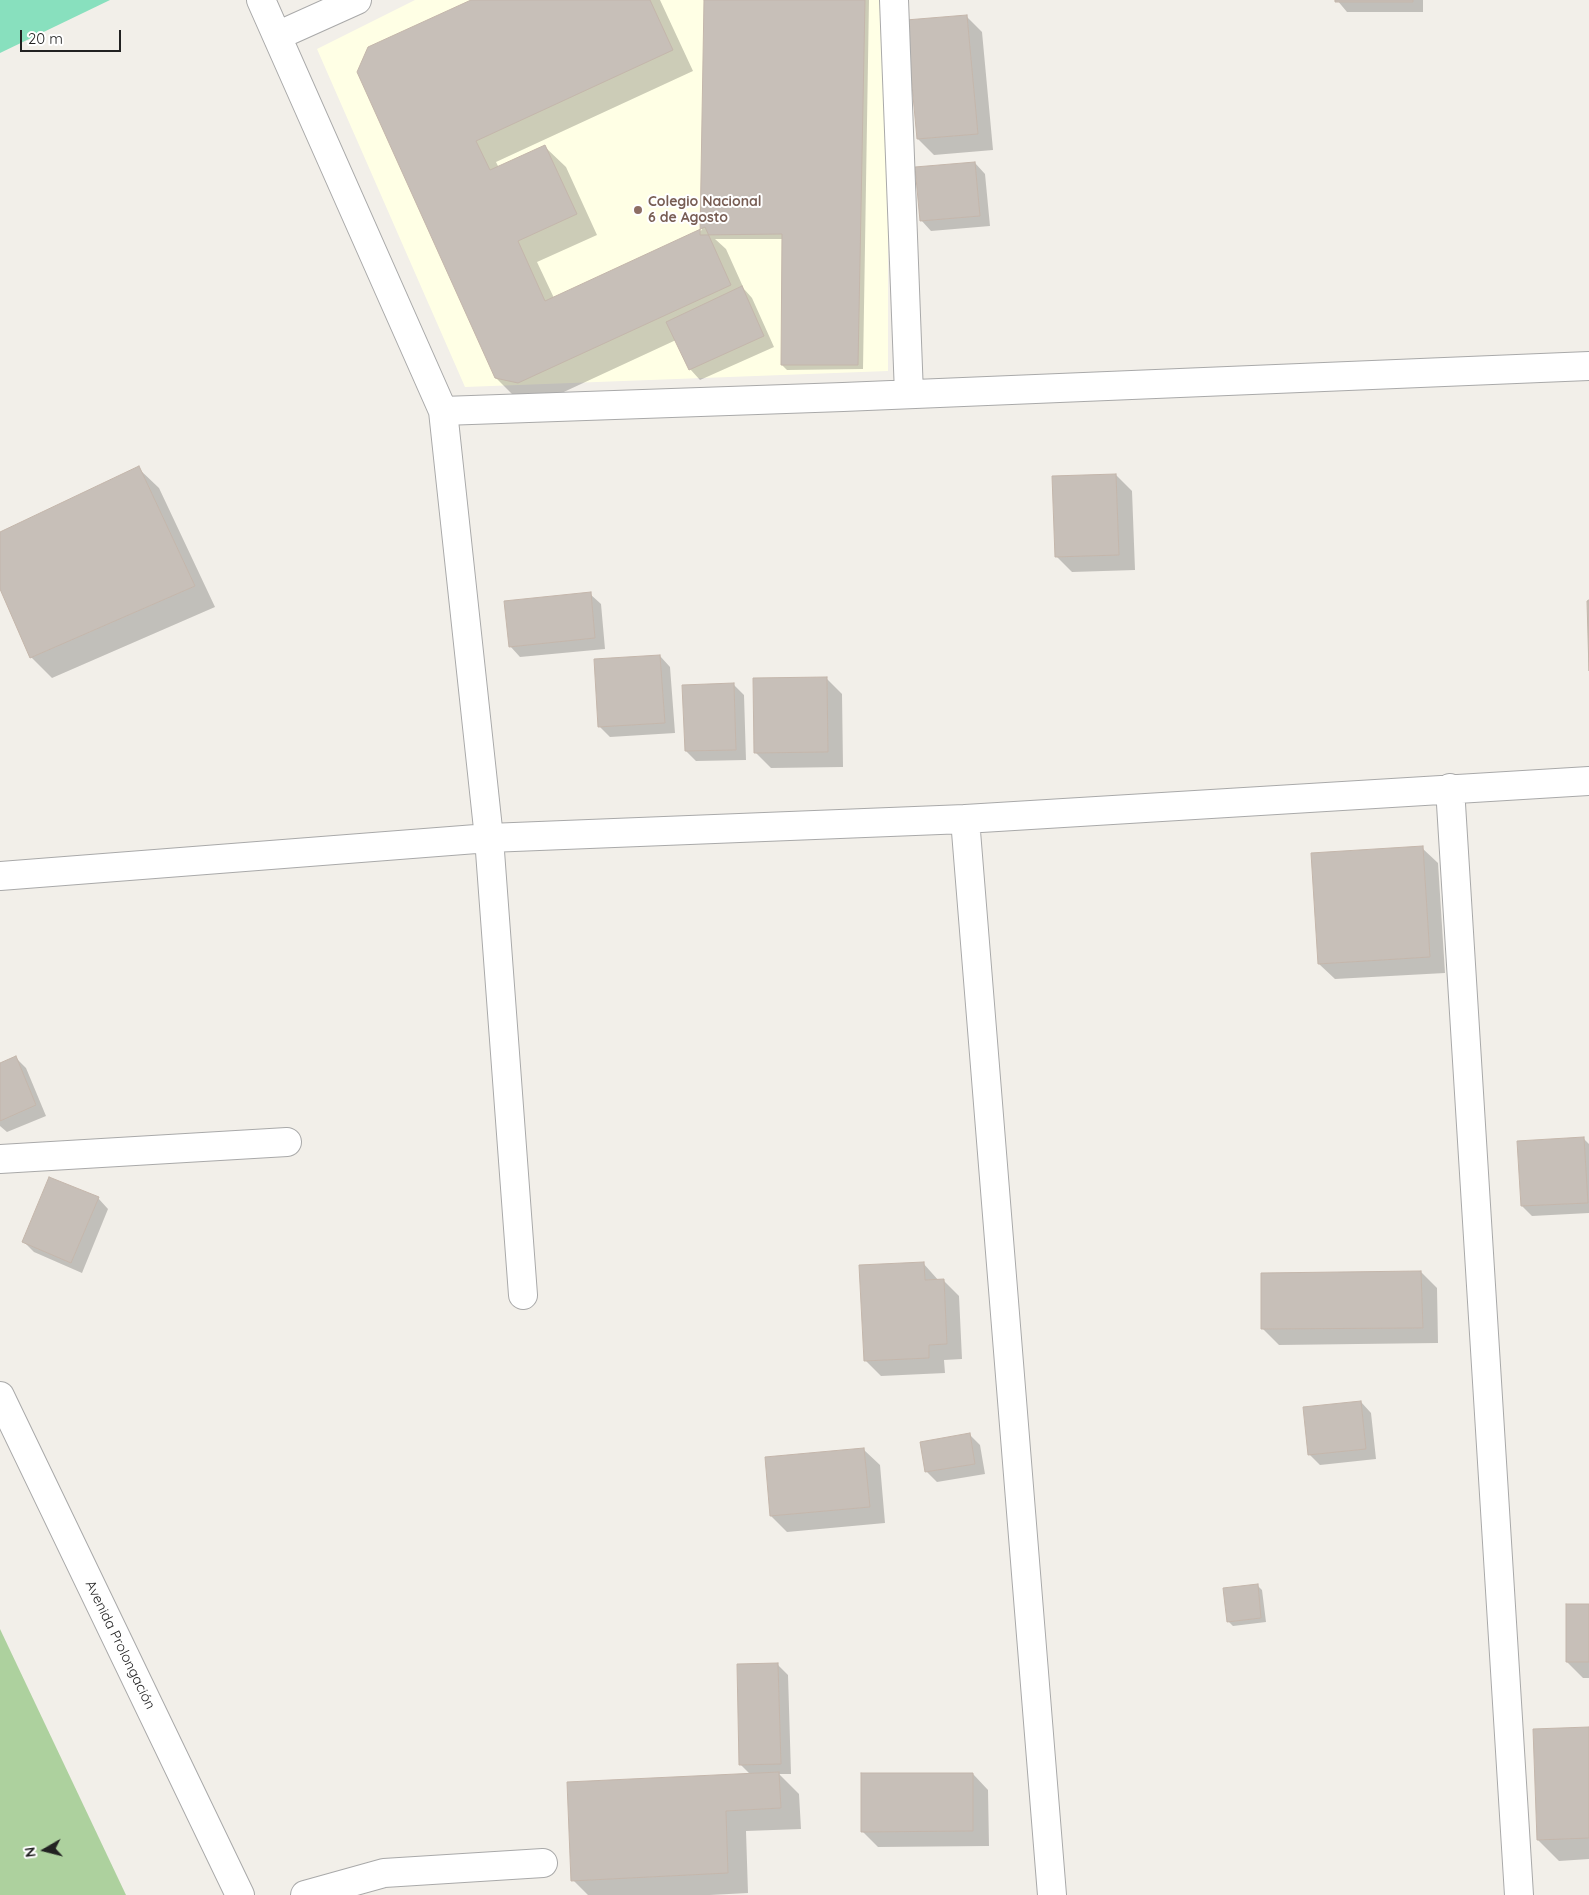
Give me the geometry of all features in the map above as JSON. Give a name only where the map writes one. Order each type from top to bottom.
[{"type":"street","points":[[261,0],[443,411],[489,838],[523,1295]]},
{"type":"street","points":[[277,36],[357,0]]},
{"type":"street","points":[[894,0],[909,394]]},
{"type":"street","points":[[443,411],[1589,366]]},
{"type":"street","points":[[0,876],[489,838],[965,819],[1589,780]]},
{"type":"street","points":[[1450,788],[1519,1895]]},
{"type":"street","points":[[965,819],[1052,1895]]},
{"type":"street","points":[[0,1159],[287,1142]]},
{"type":"street","name":"Avenida Prolongación","points":[[0,1396],[240,1895]]},
{"type":"street","points":[[305,1895],[384,1873],[543,1863]]},
{"type":"shaded area","name":"Colegio Nacional 6 de Agosto","points":[[415,0],[888,0],[888,371],[465,387],[317,49]]},
{"type":"green space","points":[[0,0],[110,0],[0,53]]},
{"type":"green space","points":[[0,1629],[126,1895],[0,1895]]},
{"type":"building","points":[[471,0],[650,0],[673,50],[476,141],[490,170],[545,145],[577,214],[518,241],[545,301],[705,227],[731,285],[518,383],[495,378],[357,72],[368,47]]},
{"type":"building","points":[[704,0],[865,0],[858,365],[781,365],[782,234],[700,235]]},
{"type":"building","points":[[1335,0],[1413,0],[1413,2],[1335,2]]},
{"type":"building","points":[[967,15],[978,134],[917,139],[906,20]]},
{"type":"building","points":[[975,162],[980,216],[920,221],[915,167]]},
{"type":"building","points":[[742,286],[764,336],[689,370],[666,322]]},
{"type":"building","points":[[139,466],[195,586],[30,658],[0,589],[0,532]]},
{"type":"building","points":[[1116,474],[1119,555],[1055,557],[1052,476]]},
{"type":"building","points":[[591,592],[595,638],[509,647],[504,601]]},
{"type":"building","points":[[1589,600],[1589,671],[1587,601]]},
{"type":"building","points":[[660,655],[665,723],[598,727],[594,659]]},
{"type":"building","points":[[827,677],[828,752],[754,753],[753,678]]},
{"type":"building","points":[[734,683],[736,750],[685,751],[682,685]]},
{"type":"building","points":[[1423,846],[1430,957],[1318,964],[1311,853]]},
{"type":"building","points":[[16,1056],[36,1105],[0,1121],[0,1063]]},
{"type":"building","points":[[1584,1137],[1588,1203],[1521,1206],[1517,1141]]},
{"type":"building","points":[[49,1177],[99,1197],[71,1263],[22,1242]]},
{"type":"building","points":[[924,1262],[925,1280],[944,1279],[947,1344],[929,1345],[929,1358],[864,1361],[859,1265]]},
{"type":"building","points":[[1421,1271],[1423,1328],[1261,1329],[1261,1273]]},
{"type":"building","points":[[1361,1401],[1366,1449],[1308,1455],[1303,1407]]},
{"type":"building","points":[[970,1433],[975,1464],[925,1472],[920,1442]]},
{"type":"building","points":[[864,1448],[870,1507],[770,1516],[765,1457]]},
{"type":"building","points":[[1258,1584],[1261,1618],[1227,1622],[1223,1588]]},
{"type":"building","points":[[1566,1604],[1589,1604],[1589,1662],[1566,1662]]},
{"type":"building","points":[[778,1663],[781,1764],[739,1765],[737,1664]]},
{"type":"building","points":[[1589,1727],[1589,1838],[1537,1840],[1533,1729]]},
{"type":"building","points":[[779,1772],[781,1808],[726,1811],[728,1873],[571,1881],[567,1782]]},
{"type":"building","points":[[861,1773],[973,1773],[973,1831],[861,1832]]},
{"type":"place","name":"Colegio Nacional 6 de Agosto","points":[[638,210]]}]
